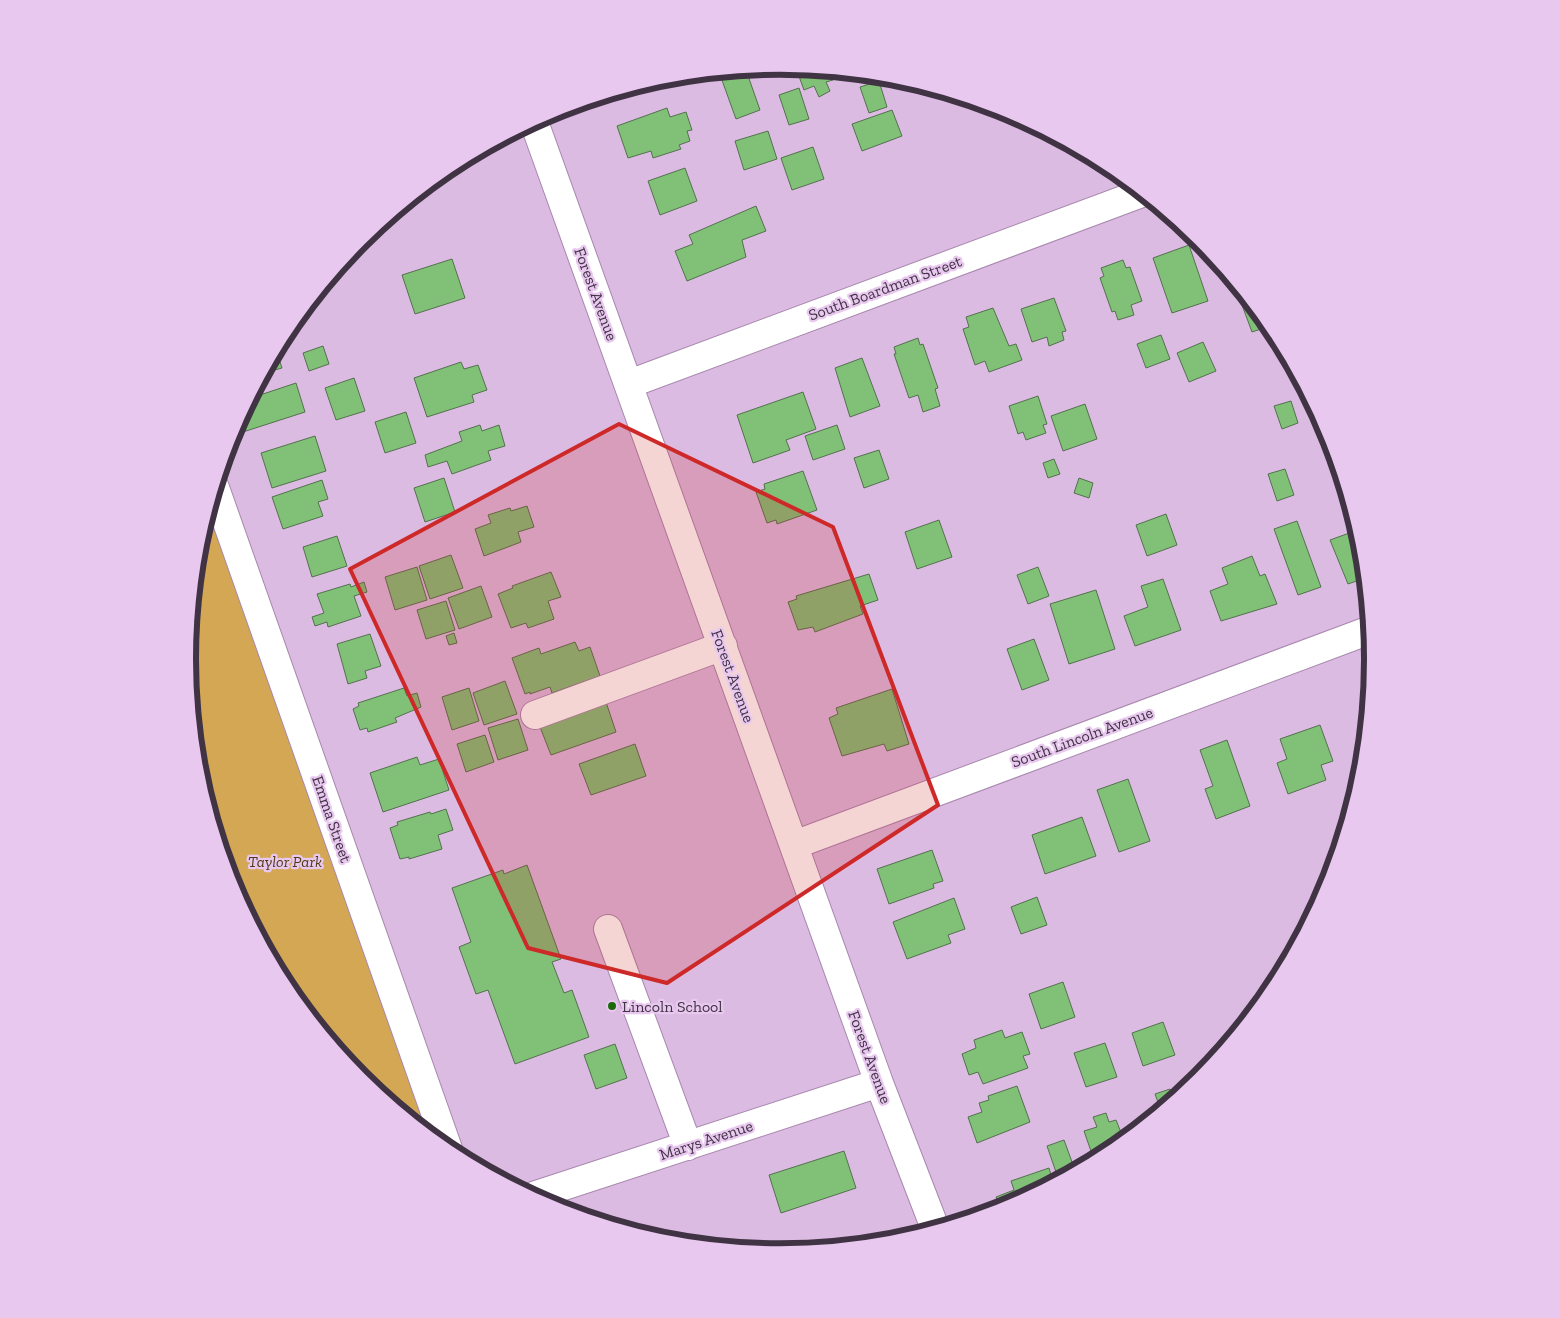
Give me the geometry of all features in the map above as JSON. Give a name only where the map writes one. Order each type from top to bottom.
[{"type":"street","name":"Forest Avenue","points":[[536,128],[879,1083],[933,1222]]},
{"type":"street","name":"South Boardman Street","points":[[628,384],[1135,195]]},
{"type":"street","name":"Emma Street","points":[[219,497],[443,1136]]},
{"type":"street","name":"South Lincoln Avenue","points":[[794,845],[1363,632]]},
{"type":"street","points":[[535,715],[723,646]]},
{"type":"street","points":[[608,929],[688,1146]]},
{"type":"street","name":"Marys Avenue","points":[[543,1193],[879,1083]]},
{"type":"highlighted area","points":[[619,424],[833,527],[938,805],[667,983],[528,948],[350,569]]},
{"type":"green space","name":"Taylor Park","points":[[219,499],[443,1136],[395,1098],[367,1072],[317,1015],[274,951],[240,882],[227,847],[207,773],[197,697],[196,659],[201,583],[207,545]]},
{"type":"building","points":[[799,75],[832,77],[833,80],[826,82],[830,91],[819,97],[814,86],[804,90]]},
{"type":"building","points":[[748,76],[760,110],[736,119],[721,78]]},
{"type":"building","points":[[873,83],[880,84],[887,107],[869,113],[860,87]]},
{"type":"building","points":[[799,88],[809,119],[789,125],[779,95]]},
{"type":"building","points":[[667,108],[670,117],[686,112],[692,130],[687,131],[690,141],[679,145],[681,149],[653,158],[651,151],[628,158],[617,126]]},
{"type":"building","points":[[892,110],[902,136],[862,151],[852,124]]},
{"type":"building","points":[[768,131],[777,159],[744,170],[735,141]]},
{"type":"building","points":[[813,147],[824,179],[792,190],[781,158]]},
{"type":"building","points":[[685,168],[697,201],[660,215],[648,181]]},
{"type":"building","points":[[756,206],[766,231],[742,240],[746,257],[687,281],[675,251],[693,244],[689,235]]},
{"type":"building","points":[[1189,245],[1208,301],[1172,313],[1153,258]]},
{"type":"building","points":[[452,259],[465,298],[415,314],[402,275]]},
{"type":"building","points":[[1123,260],[1126,268],[1130,267],[1142,301],[1131,305],[1134,315],[1118,320],[1115,311],[1112,312],[1100,278],[1104,276],[1101,268]]},
{"type":"building","points":[[1054,298],[1066,331],[1062,332],[1064,340],[1049,346],[1047,337],[1032,342],[1021,309]]},
{"type":"building","points":[[1244,304],[1262,329],[1252,332],[1242,305]]},
{"type":"building","points":[[993,308],[1009,346],[1016,344],[1022,360],[989,372],[985,361],[975,365],[963,329],[969,327],[966,317]]},
{"type":"building","points":[[1161,335],[1170,359],[1146,368],[1137,344]]},
{"type":"building","points":[[918,338],[920,345],[923,344],[938,388],[935,389],[940,406],[923,412],[918,395],[909,398],[894,354],[896,354],[894,347]]},
{"type":"building","points":[[1203,342],[1216,371],[1189,382],[1177,353]]},
{"type":"building","points":[[323,346],[329,364],[309,371],[303,353]]},
{"type":"building","points":[[862,358],[880,406],[850,417],[835,368]]},
{"type":"building","points":[[279,359],[282,368],[272,371]]},
{"type":"building","points":[[461,362],[464,369],[478,365],[487,390],[472,395],[474,402],[427,417],[414,378]]},
{"type":"building","points":[[354,378],[365,411],[336,420],[325,388]]},
{"type":"building","points":[[296,383],[305,412],[243,432],[259,395]]},
{"type":"building","points":[[803,392],[816,429],[786,440],[790,450],[753,463],[737,415]]},
{"type":"building","points":[[1038,396],[1047,424],[1043,425],[1046,433],[1026,440],[1023,432],[1018,434],[1009,406]]},
{"type":"building","points":[[1291,401],[1298,423],[1282,429],[1274,406]]},
{"type":"building","points":[[1085,404],[1097,439],[1063,451],[1051,416]]},
{"type":"building","points":[[406,412],[416,443],[385,453],[375,422]]},
{"type":"building","points":[[480,425],[482,431],[499,425],[505,446],[488,451],[491,460],[452,474],[447,461],[428,467],[425,455],[462,441],[459,432]]},
{"type":"building","points":[[837,425],[845,449],[813,460],[805,436]]},
{"type":"building","points":[[315,436],[326,471],[272,488],[261,453]]},
{"type":"building","points":[[879,450],[889,479],[864,488],[854,458]]},
{"type":"building","points":[[1054,459],[1060,474],[1048,478],[1043,463]]},
{"type":"building","points":[[1285,469],[1294,495],[1277,501],[1268,474]]},
{"type":"building","points":[[803,471],[817,510],[777,524],[776,520],[767,523],[756,492],[765,489],[764,484]]},
{"type":"building","points":[[444,478],[455,512],[425,522],[414,488]]},
{"type":"building","points":[[1079,478],[1093,483],[1089,498],[1074,493]]},
{"type":"building","points":[[322,480],[328,499],[318,502],[323,516],[283,529],[272,497]]},
{"type":"building","points":[[527,506],[534,527],[518,532],[521,542],[484,556],[475,529],[491,523],[488,515],[510,508],[511,511]]},
{"type":"building","points":[[1166,514],[1177,545],[1147,556],[1136,525]]},
{"type":"building","points":[[939,520],[952,557],[917,569],[905,532]]},
{"type":"building","points":[[1297,521],[1321,587],[1298,595],[1274,529]]},
{"type":"building","points":[[1350,533],[1359,580],[1348,584],[1330,540]]},
{"type":"building","points":[[337,536],[347,566],[312,577],[303,547]]},
{"type":"building","points":[[451,555],[463,588],[430,599],[419,566]]},
{"type":"building","points":[[1252,556],[1260,576],[1265,574],[1277,604],[1221,621],[1210,591],[1228,584],[1222,568]]},
{"type":"building","points":[[417,567],[427,600],[395,610],[385,577]]},
{"type":"building","points":[[1038,567],[1049,596],[1028,604],[1017,575]]},
{"type":"building","points":[[551,572],[561,597],[548,601],[554,619],[528,628],[526,623],[511,628],[498,594],[513,588],[512,586]]},
{"type":"building","points":[[869,574],[878,600],[860,606],[863,614],[815,632],[813,627],[798,630],[788,602],[797,599],[796,596]]},
{"type":"building","points":[[1163,579],[1181,630],[1135,646],[1124,616],[1148,607],[1141,586]]},
{"type":"building","points":[[364,582],[367,592],[354,596],[361,616],[328,627],[327,622],[315,626],[312,617],[324,613],[317,594],[350,584],[351,587]]},
{"type":"building","points":[[481,586],[492,617],[459,629],[448,598]]},
{"type":"building","points":[[1096,590],[1115,649],[1069,664],[1050,604]]},
{"type":"building","points":[[446,601],[455,630],[426,639],[417,610]]},
{"type":"building","points":[[454,633],[457,643],[449,645],[446,636]]},
{"type":"building","points":[[370,634],[381,666],[365,671],[367,678],[348,684],[337,644]]},
{"type":"building","points":[[1034,639],[1049,680],[1022,690],[1007,649]]},
{"type":"building","points":[[575,642],[579,651],[590,647],[600,676],[552,693],[550,687],[525,694],[512,658],[539,648],[541,654]]},
{"type":"building","points":[[505,681],[517,714],[484,725],[473,693]]},
{"type":"building","points":[[404,688],[407,696],[417,693],[421,707],[395,718],[397,722],[368,732],[367,728],[360,730],[353,709],[359,706],[358,703]]},
{"type":"building","points":[[469,688],[479,721],[452,730],[442,697]]},
{"type":"building","points":[[892,689],[909,744],[887,751],[884,744],[842,756],[829,718],[838,714],[836,708]]},
{"type":"building","points":[[605,699],[616,732],[551,755],[540,727]]},
{"type":"building","points":[[518,719],[528,750],[498,760],[488,728]]},
{"type":"building","points":[[1320,725],[1333,761],[1321,765],[1326,780],[1288,794],[1277,763],[1287,759],[1280,739]]},
{"type":"building","points":[[485,735],[494,762],[466,772],[457,744]]},
{"type":"building","points":[[1227,740],[1250,806],[1216,819],[1205,789],[1213,786],[1200,750]]},
{"type":"building","points":[[635,744],[646,776],[591,795],[579,764]]},
{"type":"building","points":[[417,757],[420,765],[439,759],[449,790],[383,812],[370,773]]},
{"type":"building","points":[[1128,779],[1150,841],[1119,852],[1097,790]]},
{"type":"building","points":[[446,809],[453,830],[438,835],[442,849],[409,859],[409,857],[400,859],[390,828],[398,825],[397,822]]},
{"type":"building","points":[[1082,817],[1096,856],[1045,874],[1032,835]]},
{"type":"building","points":[[932,850],[943,881],[933,884],[934,888],[889,904],[877,869]]},
{"type":"building","points":[[527,865],[561,959],[552,962],[564,993],[572,990],[589,1037],[515,1064],[488,990],[476,994],[459,947],[471,942],[452,888],[503,870],[504,874]]},
{"type":"building","points":[[1037,897],[1047,925],[1021,934],[1011,907]]},
{"type":"building","points":[[954,898],[965,929],[948,935],[951,943],[907,959],[893,922]]},
{"type":"building","points":[[1063,982],[1075,1017],[1041,1029],[1029,994]]},
{"type":"building","points":[[1163,1022],[1175,1055],[1143,1066],[1132,1033]]},
{"type":"building","points":[[1002,1030],[1005,1038],[1022,1032],[1030,1054],[1023,1056],[1028,1068],[983,1084],[978,1072],[969,1075],[962,1054],[976,1048],[974,1040]]},
{"type":"building","points":[[1105,1043],[1117,1077],[1086,1087],[1074,1053]]},
{"type":"building","points":[[615,1044],[627,1078],[596,1089],[584,1055]]},
{"type":"building","points":[[1017,1086],[1030,1122],[977,1143],[968,1117],[982,1112],[979,1103],[989,1100],[988,1096]]},
{"type":"building","points":[[1170,1089],[1171,1092],[1158,1103],[1155,1094]]},
{"type":"building","points":[[1106,1113],[1109,1122],[1116,1120],[1121,1133],[1092,1153],[1084,1131],[1097,1127],[1093,1117]]},
{"type":"building","points":[[1064,1140],[1073,1164],[1056,1173],[1047,1146]]},
{"type":"building","points":[[844,1151],[856,1188],[781,1213],[769,1175]]},
{"type":"building","points":[[1049,1168],[1051,1176],[997,1201],[996,1197],[1014,1190],[1011,1181]]},
{"type":"place","name":"Lincoln School","points":[[612,1006]]}]
